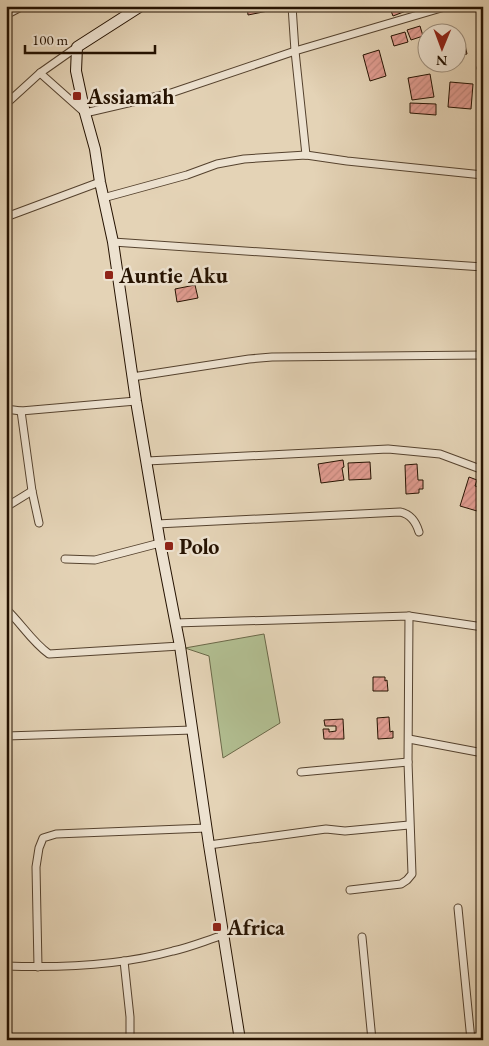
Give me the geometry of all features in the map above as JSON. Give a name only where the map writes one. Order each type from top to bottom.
[{"type":"main road","points":[[141,6],[78,47],[76,71],[95,148],[103,198],[113,242],[136,401],[180,646],[206,828],[240,1040]]},
{"type":"street","points":[[6,15],[24,6]]},
{"type":"street","points":[[292,6],[294,51],[306,155]]},
{"type":"street","points":[[40,73],[85,113],[170,92],[294,51],[448,6]]},
{"type":"street","points":[[6,104],[40,73],[78,47]]},
{"type":"street","points":[[103,198],[187,175],[217,164],[244,159],[306,155],[483,175]]},
{"type":"street","points":[[6,217],[100,182]]},
{"type":"street","points":[[113,242],[483,268]]},
{"type":"street","points":[[132,376],[272,357],[483,355]]},
{"type":"street","points":[[6,409],[21,411],[136,401]]},
{"type":"street","points":[[21,411],[32,491],[39,523]]},
{"type":"street","points":[[147,461],[388,449],[440,454],[483,470]]},
{"type":"street","points":[[6,507],[32,491]]},
{"type":"street","points":[[157,524],[400,512],[407,513],[416,524],[419,532]]},
{"type":"street","points":[[65,559],[95,560],[160,543]]},
{"type":"street","points":[[6,609],[16,618],[40,648],[49,654],[180,646]]},
{"type":"street","points":[[350,890],[401,884],[412,874],[408,762],[408,616]]},
{"type":"street","points":[[175,623],[408,616],[483,627]]},
{"type":"street","points":[[6,736],[193,730]]},
{"type":"street","points":[[409,739],[483,753]]},
{"type":"street","points":[[301,772],[408,762]]},
{"type":"street","points":[[209,845],[326,829],[345,831],[409,825]]},
{"type":"street","points":[[38,967],[36,867],[39,848],[43,838],[56,834],[206,828]]},
{"type":"street","points":[[458,908],[471,1040]]},
{"type":"street","points":[[6,966],[82,966],[124,961],[173,951],[224,935]]},
{"type":"street","points":[[362,937],[372,1040]]},
{"type":"street","points":[[124,961],[130,1017],[130,1040]]},
{"type":"green space","points":[[264,634],[280,723],[223,758],[209,656],[185,648]]},
{"type":"building","points":[[247,6],[268,6],[268,11],[248,15]]},
{"type":"building","points":[[389,6],[405,6],[406,11],[393,16]]},
{"type":"building","points":[[416,27],[416,38],[411,40],[407,30]]},
{"type":"building","points":[[405,32],[408,42],[394,46],[391,36]]},
{"type":"building","points":[[379,50],[386,76],[370,81],[363,55]]},
{"type":"building","points":[[430,74],[434,97],[412,100],[408,78]]},
{"type":"building","points":[[450,82],[473,84],[471,109],[448,107]]},
{"type":"building","points":[[410,103],[436,104],[436,115],[410,113]]},
{"type":"building","points":[[195,285],[198,298],[177,302],[175,289]]},
{"type":"building","points":[[343,460],[344,480],[321,483],[318,464]]},
{"type":"building","points":[[370,462],[371,479],[349,480],[348,463]]},
{"type":"building","points":[[417,464],[418,480],[423,480],[423,489],[419,489],[419,493],[406,494],[405,465]]},
{"type":"building","points":[[469,477],[477,480],[475,486],[483,488],[477,511],[460,506]]},
{"type":"building","points":[[373,677],[385,677],[388,691],[373,691]]},
{"type":"building","points":[[389,717],[390,732],[393,731],[393,738],[378,739],[377,718]]},
{"type":"building","points":[[343,719],[344,739],[324,739],[323,729],[329,729],[329,732],[336,731],[336,726],[325,726],[324,720]]},
{"type":"place","name":"Assiamah","points":[[77,96]]},
{"type":"place","name":"Auntie Aku","points":[[109,275]]},
{"type":"place","name":"Polo","points":[[169,546]]},
{"type":"place","name":"Africa","points":[[217,927]]}]
